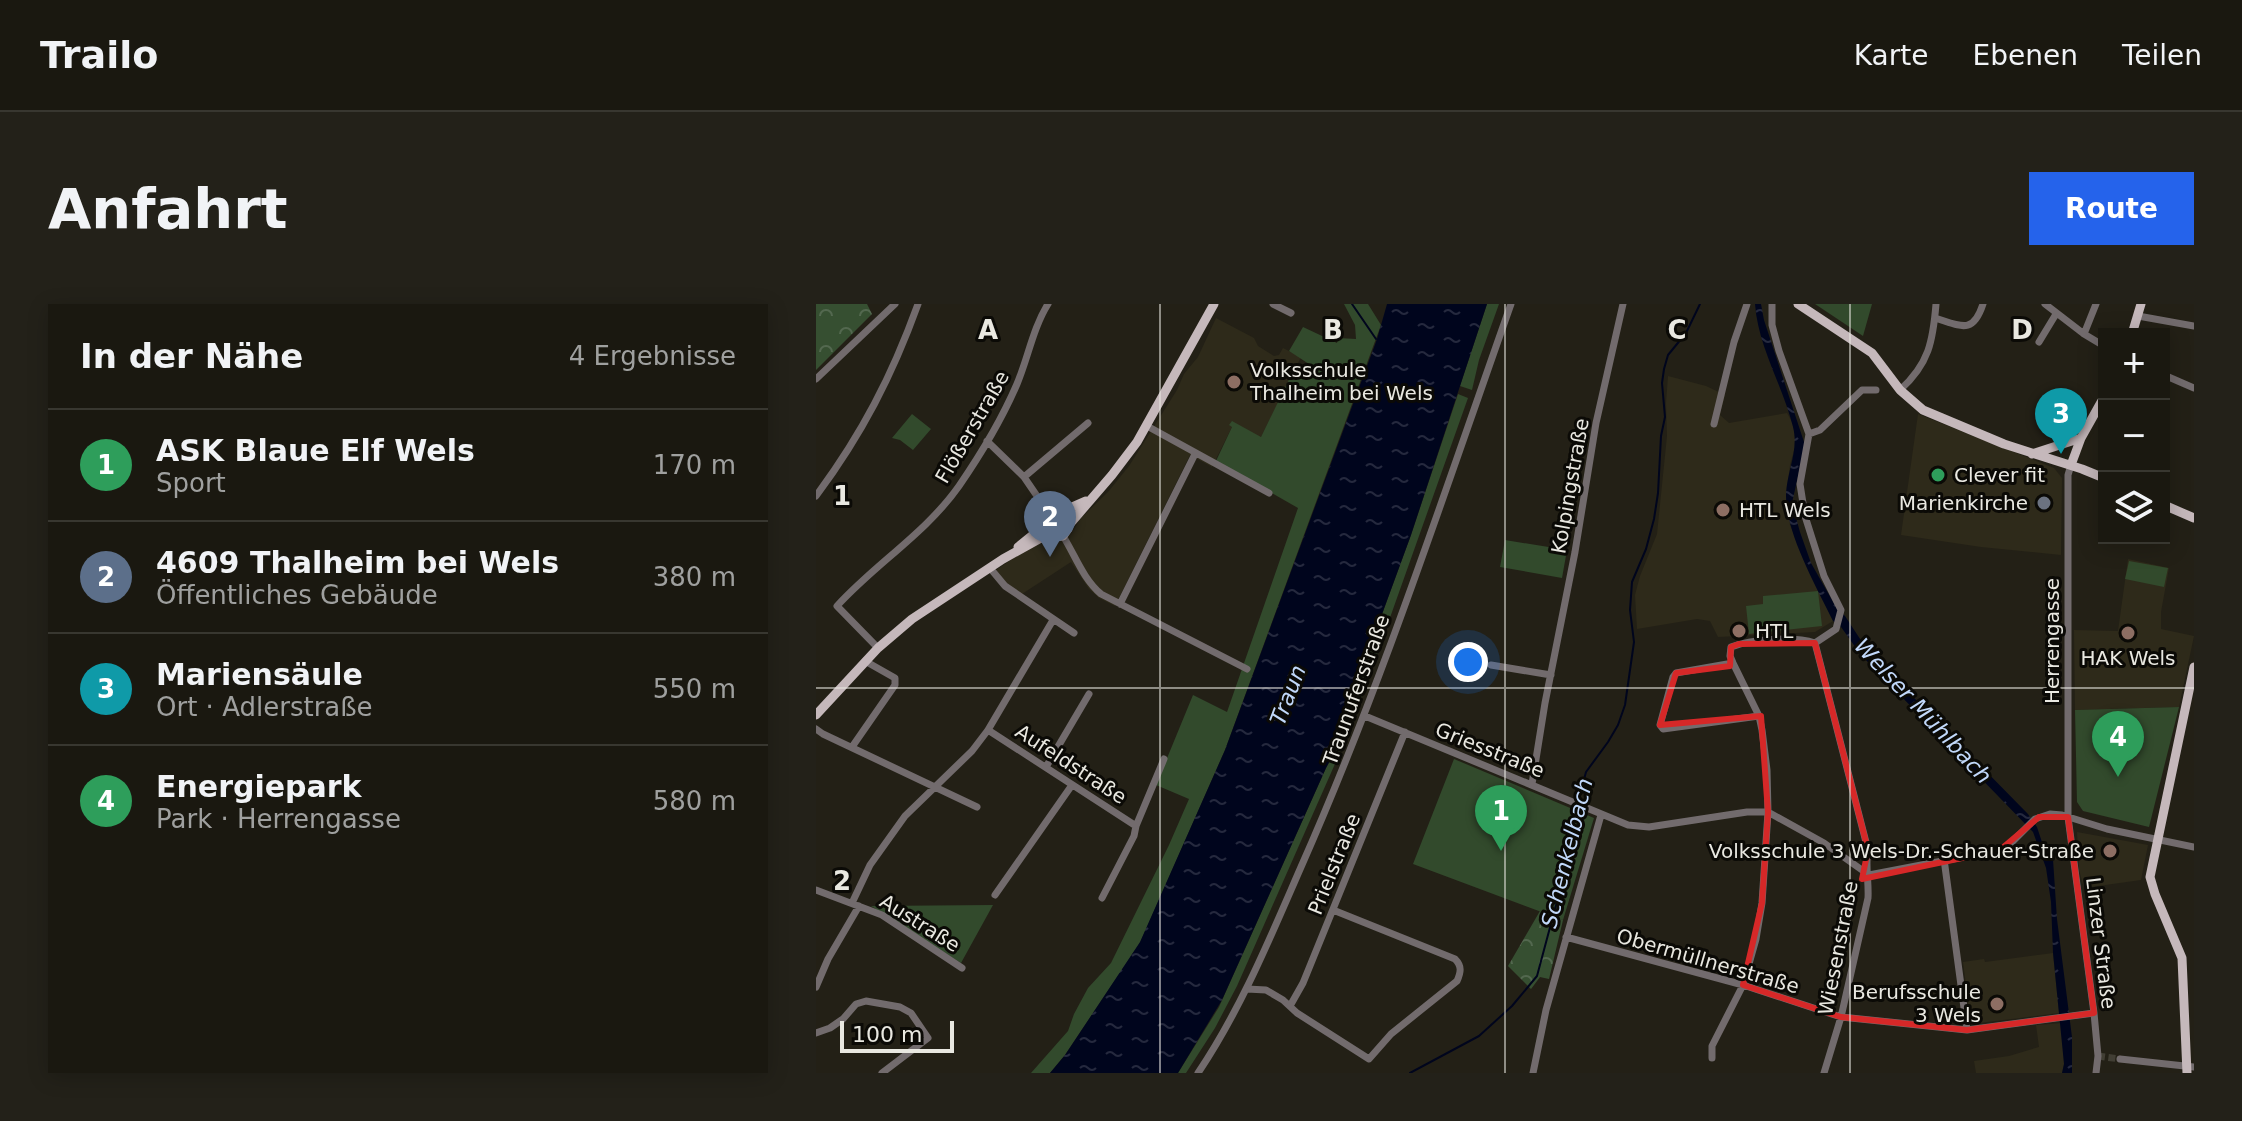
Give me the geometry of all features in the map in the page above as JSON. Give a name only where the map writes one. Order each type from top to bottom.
[{"type":"main road","points":[[1003,559],[1039,539],[1063,536],[1147,426],[1179,369],[1193,352],[1214,304]]},
{"type":"main road","points":[[1798,304],[1872,353],[1900,390],[1923,410],[2004,444],[2098,476]]},
{"type":"main road","points":[[2134,328],[2141,304]]},
{"type":"main road","points":[[2071,465],[2081,438],[2102,400]]},
{"type":"main road","points":[[2032,454],[2081,438]]},
{"type":"main road","points":[[816,715],[878,648],[912,619],[1003,559],[1055,514],[1089,500]]},
{"type":"main road","points":[[2170,508],[2194,518]]},
{"type":"main road","points":[[1055,514],[1067,518],[1069,525]]},
{"type":"main road","points":[[1045,525],[1051,536]]},
{"type":"main road","points":[[2189,1069],[2182,958],[2150,877],[2190,709],[2194,667]]},
{"type":"street","points":[[816,379],[895,304]]},
{"type":"street","points":[[816,496],[874,408],[918,304]]},
{"type":"street","name":"Flößerstraße","points":[[878,648],[837,606],[851,590],[922,529],[960,484],[1013,393],[1048,304]]},
{"type":"street","points":[[1273,304],[1291,313]]},
{"type":"street","name":"Traunuferstraße","points":[[1198,1073],[1247,989],[1337,786],[1365,716],[1511,304]]},
{"type":"street","name":"Kolpingstraße","points":[[1532,784],[1596,423],[1623,304]]},
{"type":"street","points":[[1714,424],[1734,342],[1747,304]]},
{"type":"street","points":[[1712,1058],[1712,1046],[1743,985],[1756,939],[1762,903],[1768,812],[1767,770],[1759,716],[1730,656],[1731,647],[1751,641],[1806,640],[1815,643],[1836,629],[1841,613],[1824,576],[1805,516],[1800,484],[1809,434],[1779,351],[1772,325],[1772,304]]},
{"type":"street","points":[[1900,390],[1921,368],[1931,344],[1936,304]]},
{"type":"street","points":[[1935,318],[1964,327],[1971,326],[1979,317],[1983,304]]},
{"type":"street","points":[[2045,304],[2098,342]]},
{"type":"street","points":[[2084,334],[2096,304]]},
{"type":"street","points":[[2039,342],[2056,314]]},
{"type":"street","points":[[2138,316],[2194,326]]},
{"type":"street","points":[[2170,378],[2194,388]]},
{"type":"street","points":[[1809,434],[1820,430],[1862,390],[1876,390]]},
{"type":"street","points":[[1024,477],[1088,423]]},
{"type":"street","points":[[1147,426],[1269,493]]},
{"type":"street","points":[[987,441],[1024,477],[1055,514]]},
{"type":"street","points":[[1120,604],[1195,454]]},
{"type":"street","name":"Herrengasse","points":[[2068,817],[2068,475],[2071,465]]},
{"type":"street","points":[[1063,536],[1093,588],[1247,669]]},
{"type":"street","points":[[990,568],[1005,586],[1074,633]]},
{"type":"street","points":[[816,987],[856,905],[870,865],[905,816],[972,751],[988,730],[1053,620]]},
{"type":"street","name":"Wiesenstraße","points":[[1815,643],[1868,850],[1866,861],[1869,875],[1868,898],[1841,1017],[1824,1073]]},
{"type":"street","points":[[852,747],[895,685],[895,678],[865,661]]},
{"type":"street","points":[[1733,663],[1676,673],[1660,725],[1663,729],[1759,716]]},
{"type":"street","points":[[1491,665],[1551,675]]},
{"type":"street","points":[[1046,767],[1089,694]]},
{"type":"street","name":"Griesstraße","points":[[1365,716],[1628,825],[1649,827],[1747,812],[1768,812]]},
{"type":"street","points":[[816,729],[977,807]]},
{"type":"street","name":"Aufeldstraße","points":[[988,730],[1136,826]]},
{"type":"street","name":"Prielstraße","points":[[1290,1006],[1303,983],[1405,732]]},
{"type":"street","name":"Aufeldstraße","points":[[1102,898],[1134,836],[1164,759]]},
{"type":"street","points":[[995,895],[1072,785]]},
{"type":"street","points":[[1768,812],[1824,843],[1869,875],[2000,850],[2035,819],[2050,814],[2194,847]]},
{"type":"street","points":[[1533,1073],[1546,1010],[1601,815]]},
{"type":"street","name":"Linzer Straße","points":[[2068,817],[2094,1013],[2098,1056],[2096,1073]]},
{"type":"street","points":[[1944,859],[1967,1030]]},
{"type":"street","name":"Austraße","points":[[816,890],[882,915],[962,968]]},
{"type":"street","points":[[1247,989],[1266,990],[1369,1059],[1391,1034],[1457,981],[1461,972],[1455,959],[1333,910]]},
{"type":"street","name":"Obermüllnerstraße","points":[[1566,937],[1743,985],[1841,1017],[1967,1030],[2094,1013]]},
{"type":"street","points":[[2182,958],[2194,960]]},
{"type":"street","points":[[816,1033],[830,1028],[856,1004],[866,1001],[900,1007],[911,1013],[928,1038],[882,1073]]},
{"type":"street","points":[[2120,1059],[2189,1069]]},
{"type":"highlighted area","points":[[1815,643],[1868,850],[1862,879],[2000,850],[2039,817],[2068,817],[2094,1013],[1967,1030],[1841,1017],[1743,985],[1762,903],[1768,812],[1761,716],[1660,725],[1676,673],[1730,666],[1731,647],[1739,644]]},
{"type":"shaded area","points":[[1216,318],[1254,338],[1258,346],[1274,356],[1279,355],[1283,348],[1301,357],[1261,437],[1232,427],[1212,467],[1190,455],[1115,606],[1089,589],[1071,562],[1022,594],[1007,584],[996,570],[1033,545],[1062,540],[1071,534],[1080,519],[1129,466],[1184,374],[1198,357]]},
{"type":"shaded area","name":"HTL Wels","points":[[1668,376],[1706,386],[1725,395],[1720,415],[1729,423],[1787,413],[1793,424],[1796,443],[1786,496],[1790,525],[1833,621],[1815,632],[1718,637],[1710,621],[1697,619],[1637,629],[1635,595],[1657,534],[1667,436]]},
{"type":"shaded area","points":[[1918,414],[2054,468],[2062,478],[2061,555],[1901,535]]},
{"type":"shaded area","name":"HAK Wels","points":[[2128,559],[2169,568],[2161,629],[2194,636],[2179,707],[2075,710],[2074,630],[2118,631]]},
{"type":"shaded area","points":[[2077,832],[2148,845],[2141,880],[2084,888],[2079,870]]},
{"type":"shaded area","name":"Berufsschule 3 Wels","points":[[2053,953],[2059,1013],[1971,1024],[1963,962]]},
{"type":"shaded area","points":[[2063,1023],[2062,1073],[1976,1073],[1974,1061],[2009,1056],[2039,1047],[2036,1025]]},
{"type":"green space","points":[[816,304],[867,304],[872,314],[816,370]]},
{"type":"green space","points":[[1344,304],[1368,304],[1381,325],[1225,750],[1140,943],[1050,1073],[1031,1073],[1068,1031],[1088,988],[1111,963],[1169,845],[1189,799],[1156,785],[1193,695],[1227,712],[1298,508],[1216,461],[1232,427],[1229,425],[1232,421],[1261,437],[1295,367],[1305,372],[1309,364],[1289,351],[1303,327],[1337,343],[1338,338],[1356,339],[1355,325]]},
{"type":"green space","points":[[1487,304],[1499,304],[1472,390],[1460,386]]},
{"type":"green space","points":[[1815,304],[1872,304],[1863,336]]},
{"type":"green space","points":[[1458,394],[1468,398],[1359,705],[1348,719],[1344,718],[1411,535]]},
{"type":"green space","points":[[912,414],[931,429],[913,450],[892,438]]},
{"type":"green space","points":[[1505,540],[1567,550],[1562,578],[1500,567]]},
{"type":"green space","points":[[2129,561],[2168,568],[2164,587],[2125,579]]},
{"type":"green space","points":[[1818,591],[1822,626],[1749,634],[1746,606],[1763,604],[1763,596]]},
{"type":"green space","points":[[2179,707],[2149,827],[2083,811],[2077,802],[2075,710]]},
{"type":"green space","points":[[1357,714],[1237,986],[1186,1073],[1178,1073],[1219,1007],[1326,768]]},
{"type":"green space","points":[[1454,759],[1594,818],[1563,920],[1413,864]]},
{"type":"green space","points":[[993,905],[961,963],[871,906]]},
{"type":"green space","points":[[1540,911],[1563,920],[1549,979],[1540,977],[1531,989],[1508,966]]},
{"type":"water","name":"Traun","points":[[1387,304],[1487,304],[1411,535],[1344,718],[1343,723],[1348,726],[1326,768],[1222,1000],[1178,1073],[1050,1073],[1140,942],[1225,750],[1377,339]]},
{"type":"water","name":"Welser Mühlbach","points":[[1755,304],[1761,304],[1805,445],[1792,503],[1811,563],[1836,607],[1868,651],[2028,814],[2037,827],[2045,851],[2053,859],[2072,1037],[2072,1073],[2062,1073],[2064,1064],[2051,902],[2046,868],[2033,832],[1861,655],[1833,621],[1796,542],[1787,509],[1788,477],[1794,452],[1793,427],[1761,336]]},
{"type":"waterway","points":[[1352,304],[1376,339]]},
{"type":"waterway","name":"Schenkelbach","points":[[1578,802],[1586,772],[1618,725],[1625,705],[1634,642],[1630,610],[1632,582],[1646,549],[1658,493],[1665,417],[1664,369],[1668,355],[1686,333],[1700,304]]},
{"type":"waterway","name":"Schenkelbach","points":[[1410,1073],[1479,1036],[1512,1006],[1537,976],[1556,905],[1576,808]]},
{"type":"tunnel","points":[[2098,1056],[2120,1059]]},
{"type":"place","name":"Volksschule Thalheim bei Wels","points":[[1234,382]]},
{"type":"place","name":"Mariensäule","points":[[2061,454]]},
{"type":"place","name":"Clever fit","points":[[1938,475]]},
{"type":"place","name":"Marienkirche","points":[[2044,503]]},
{"type":"place","name":"HTL Wels","points":[[1723,510]]},
{"type":"place","name":"4609 Thalheim bei Wels","points":[[1050,557]]},
{"type":"place","name":"HTL","points":[[1739,631]]},
{"type":"place","name":"HAK Wels","points":[[2128,633]]},
{"type":"place","name":"Energiepark","points":[[2118,777]]},
{"type":"place","name":"ASK Blaue Elf Wels","points":[[1501,851]]},
{"type":"place","name":"Volksschule 3 Wels-Dr.-Schauer-Straße","points":[[2110,851]]},
{"type":"place","name":"Berufsschule 3 Wels","points":[[1997,1004]]}]
